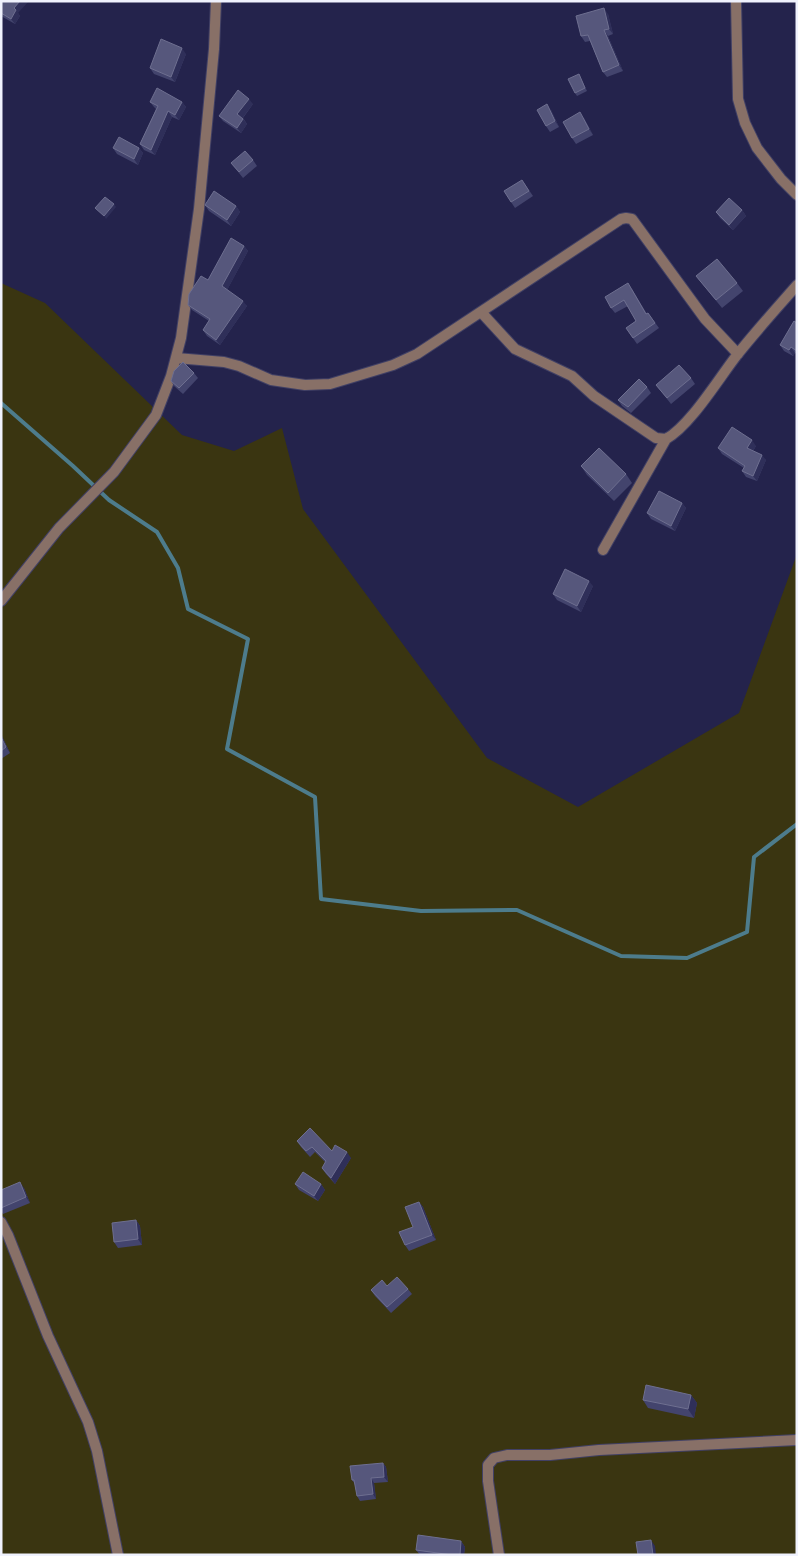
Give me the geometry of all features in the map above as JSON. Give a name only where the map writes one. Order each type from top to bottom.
[{"type":"street","points":[[1,601],[60,528],[114,472],[156,415],[171,376],[181,338],[199,209],[214,50],[216,1]]},
{"type":"street","points":[[736,1],[738,99],[744,124],[758,148],[781,179],[797,195]]},
{"type":"street","points":[[176,358],[224,362],[239,366],[271,380],[305,385],[330,384],[393,366],[417,354],[621,219],[626,218],[632,219],[705,319],[738,354]]},
{"type":"street","points":[[481,312],[515,349],[572,376],[602,402],[656,438],[666,439],[676,434],[738,354],[797,285]]},
{"type":"street","points":[[603,550],[666,439]]},
{"type":"street","points":[[1,1222],[8,1235],[48,1336],[88,1422],[97,1451],[118,1555]]},
{"type":"street","points":[[499,1555],[488,1481],[488,1465],[494,1458],[507,1454],[550,1455],[599,1450],[797,1440]]},
{"type":"shaded area","points":[[1,283],[45,303],[182,435],[234,451],[282,428],[303,509],[487,758],[578,807],[739,713],[797,554],[797,1555],[1,1555]]},
{"type":"building","points":[[1,1],[20,1],[14,8],[16,10],[11,19],[1,13]]},
{"type":"building","points":[[604,8],[609,29],[604,30],[619,65],[603,72],[588,35],[581,36],[576,16]]},
{"type":"building","points":[[161,39],[182,48],[171,77],[150,68]]},
{"type":"building","points":[[579,74],[585,88],[575,93],[568,79]]},
{"type":"building","points":[[157,88],[182,102],[175,115],[168,111],[151,150],[140,144],[158,106],[150,102]]},
{"type":"building","points":[[238,90],[249,99],[237,114],[243,119],[237,128],[219,116]]},
{"type":"building","points":[[547,104],[555,121],[546,126],[537,110]]},
{"type":"building","points":[[580,112],[589,129],[572,138],[563,122]]},
{"type":"building","points":[[119,137],[139,148],[134,159],[113,148]]},
{"type":"building","points":[[245,151],[253,160],[239,172],[231,163]]},
{"type":"building","points":[[522,180],[529,191],[511,202],[504,191]]},
{"type":"building","points":[[214,191],[236,206],[227,220],[205,205]]},
{"type":"building","points":[[105,197],[114,204],[104,216],[95,208]]},
{"type":"building","points":[[729,198],[742,210],[729,225],[716,212]]},
{"type":"building","points":[[231,238],[244,246],[222,286],[243,301],[216,340],[203,330],[210,319],[188,305],[189,294],[201,276],[208,280]]},
{"type":"building","points":[[717,259],[737,283],[716,300],[696,276]]},
{"type":"building","points":[[628,283],[646,314],[648,313],[655,323],[633,338],[626,328],[636,321],[624,300],[611,308],[605,297]]},
{"type":"building","points":[[794,321],[797,323],[797,351],[791,347],[789,350],[780,345]]},
{"type":"building","points":[[183,362],[194,373],[179,388],[171,381],[174,371]]},
{"type":"building","points":[[679,365],[691,378],[667,398],[656,385]]},
{"type":"building","points":[[639,379],[647,387],[628,407],[618,400]]},
{"type":"building","points":[[732,427],[752,440],[747,448],[762,455],[753,476],[742,471],[745,466],[718,448]]},
{"type":"building","points":[[599,448],[626,474],[608,493],[581,466]]},
{"type":"building","points":[[659,491],[682,503],[671,526],[647,513]]},
{"type":"building","points":[[565,569],[589,581],[577,606],[553,594]]},
{"type":"building","points":[[1,737],[6,747],[1,751]]},
{"type":"building","points":[[310,1128],[332,1151],[335,1145],[347,1152],[331,1178],[322,1168],[326,1161],[312,1147],[306,1151],[297,1141]]},
{"type":"building","points":[[303,1172],[321,1184],[314,1196],[295,1184]]},
{"type":"building","points":[[20,1182],[26,1197],[1,1208],[1,1190]]},
{"type":"building","points":[[419,1202],[432,1235],[405,1245],[399,1232],[413,1227],[405,1207]]},
{"type":"building","points":[[136,1220],[138,1239],[114,1242],[112,1223]]},
{"type":"building","points":[[397,1277],[408,1289],[387,1307],[371,1290],[382,1280],[387,1286]]},
{"type":"building","points":[[646,1385],[691,1395],[688,1409],[643,1400]]},
{"type":"building","points":[[383,1463],[384,1477],[371,1478],[373,1494],[357,1496],[350,1466]]},
{"type":"building","points":[[418,1535],[461,1541],[460,1555],[416,1550]]},
{"type":"building","points":[[651,1540],[653,1555],[638,1555],[636,1542]]},
{"type":"waterway","points":[[1,403],[109,500],[157,532],[178,568],[188,609],[248,639],[227,749],[315,797],[321,899],[421,911],[517,910],[621,956],[687,958],[747,932],[754,857],[797,824]]}]
